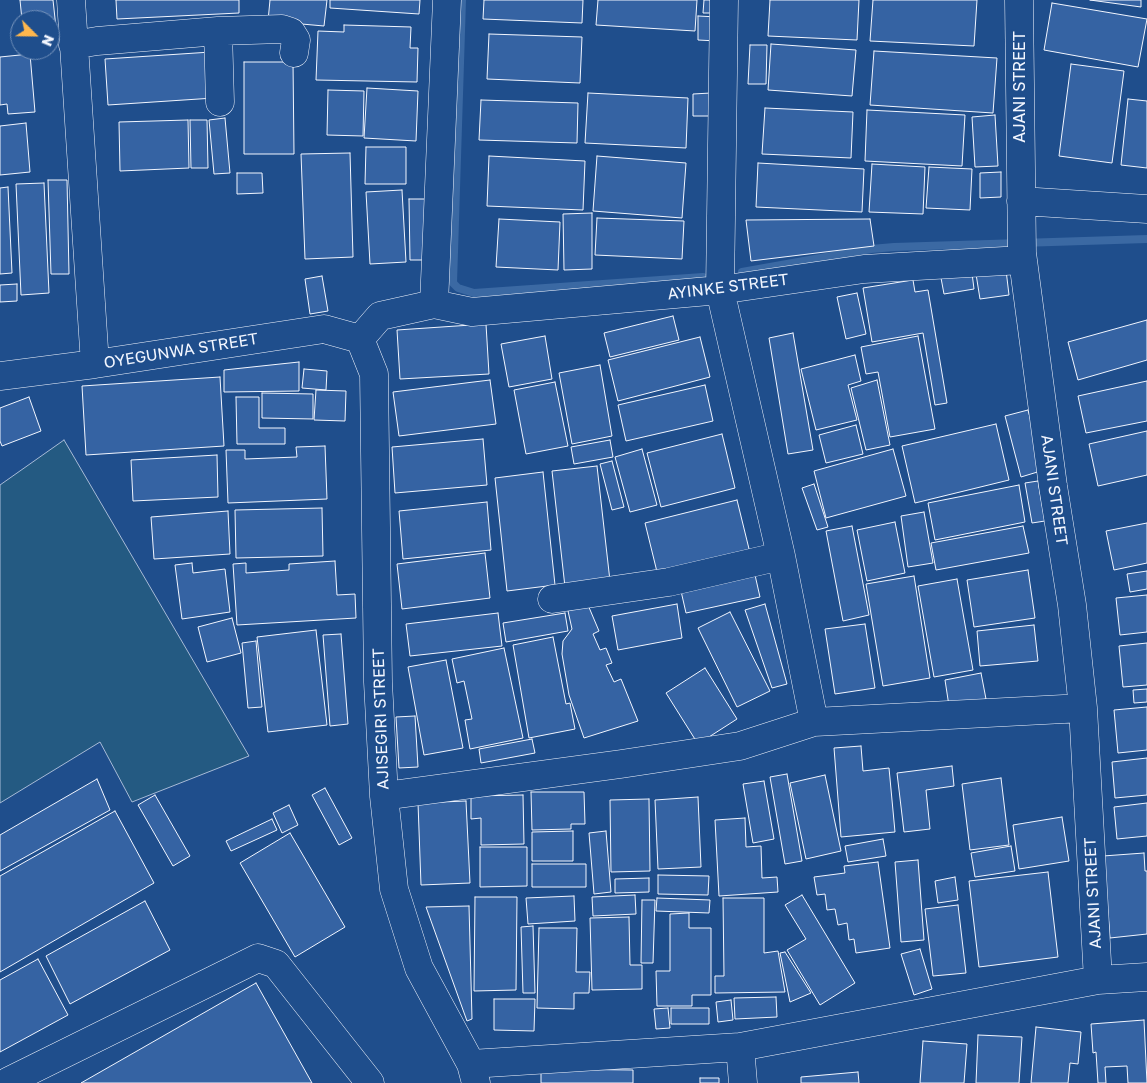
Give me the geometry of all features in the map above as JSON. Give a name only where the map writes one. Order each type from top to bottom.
[{"type":"street","points":[[71,0],[95,364]]},
{"type":"street","points":[[360,339],[380,316],[434,304],[447,0]]},
{"type":"street","points":[[724,0],[720,290],[781,556],[814,722]]},
{"type":"street","name":"AJANI STREET","points":[[1019,0],[1022,248],[1052,486],[1072,605],[1083,708],[1098,980]]},
{"type":"street","points":[[73,45],[97,41],[218,31],[282,29],[291,32],[296,40],[294,53]]},
{"type":"street","points":[[218,31],[220,102]]},
{"type":"street","points":[[1021,201],[1147,209]]},
{"type":"street","name":"AYINKE STREET","points":[[434,304],[472,312],[720,290],[864,268],[1022,248]]},
{"type":"street","name":"OYEGUNWA STREET","points":[[0,376],[95,364],[324,329],[360,339]]},
{"type":"street","name":"AJISEGIRI STREET","points":[[360,339],[374,374],[378,682],[384,796],[394,889],[419,968],[473,1074]]},
{"type":"street","points":[[552,599],[668,582],[781,556]]},
{"type":"street","points":[[384,796],[740,746],[814,722],[1083,708]]},
{"type":"street","points":[[9,1081],[258,958],[276,964],[370,1083]]},
{"type":"street","points":[[473,1074],[740,1047],[1098,980],[1147,977]]},
{"type":"street","points":[[740,1047],[743,1083]]},
{"type":"shaded area","points":[[64,440],[249,756],[132,802],[100,742],[0,803],[0,485]]},
{"type":"building","points":[[20,0],[53,0],[54,10],[21,10]]},
{"type":"building","points":[[116,0],[239,0],[239,13],[117,19]]},
{"type":"building","points":[[270,0],[327,0],[324,26],[268,21]]},
{"type":"building","points":[[330,0],[420,0],[419,14],[330,8]]},
{"type":"building","points":[[484,0],[583,0],[582,23],[483,19]]},
{"type":"building","points":[[598,0],[697,0],[695,31],[596,25]]},
{"type":"building","points":[[704,0],[719,0],[719,13],[703,13]]},
{"type":"building","points":[[770,0],[859,0],[857,40],[768,36]]},
{"type":"building","points":[[873,0],[977,0],[974,46],[870,41]]},
{"type":"building","points":[[1090,0],[1141,0],[1141,7]]},
{"type":"building","points":[[1052,3],[1147,19],[1138,67],[1044,50]]},
{"type":"building","points":[[698,16],[718,17],[717,41],[698,40]]},
{"type":"building","points":[[344,25],[411,27],[410,48],[418,48],[417,82],[316,80],[318,31],[344,32]]},
{"type":"building","points":[[489,34],[582,37],[580,83],[487,79]]},
{"type":"building","points":[[771,44],[856,50],[852,96],[768,90]]},
{"type":"building","points":[[750,45],[767,45],[766,84],[748,84]]},
{"type":"building","points":[[874,51],[997,58],[993,113],[870,105]]},
{"type":"building","points":[[211,52],[214,98],[108,105],[105,59]]},
{"type":"building","points":[[10,56],[10,60],[31,60],[35,112],[8,114],[7,104],[0,105],[0,57]]},
{"type":"building","points":[[244,62],[293,62],[294,154],[244,154]]},
{"type":"building","points":[[1071,64],[1124,71],[1112,163],[1059,156]]},
{"type":"building","points":[[367,88],[418,91],[416,141],[364,138]]},
{"type":"building","points":[[328,90],[364,91],[363,136],[327,135]]},
{"type":"building","points":[[588,93],[688,98],[686,148],[585,143]]},
{"type":"building","points":[[711,93],[712,116],[693,116],[693,94]]},
{"type":"building","points":[[1128,99],[1147,101],[1147,168],[1121,165]]},
{"type":"building","points":[[481,100],[578,103],[577,143],[479,140]]},
{"type":"building","points":[[765,108],[853,112],[851,158],[762,154]]},
{"type":"building","points":[[867,110],[965,115],[962,166],[865,161]]},
{"type":"building","points":[[995,115],[998,166],[975,167],[972,117]]},
{"type":"building","points":[[225,118],[230,173],[214,174],[209,120]]},
{"type":"building","points":[[188,120],[189,168],[120,171],[119,122]]},
{"type":"building","points":[[190,120],[207,120],[208,168],[191,168]]},
{"type":"building","points":[[26,123],[30,172],[0,175],[0,126]]},
{"type":"building","points":[[366,147],[406,147],[406,184],[365,184]]},
{"type":"building","points":[[350,153],[353,257],[305,259],[301,154]]},
{"type":"building","points":[[489,156],[585,161],[583,210],[487,206]]},
{"type":"building","points":[[597,156],[686,163],[682,218],[593,211]]},
{"type":"building","points":[[758,163],[864,169],[862,212],[756,207]]},
{"type":"building","points":[[872,164],[925,167],[923,214],[869,212]]},
{"type":"building","points":[[929,167],[972,169],[970,210],[926,208]]},
{"type":"building","points":[[1001,172],[1001,197],[980,198],[980,173]]},
{"type":"building","points":[[237,173],[262,173],[263,193],[237,194]]},
{"type":"building","points":[[48,180],[67,180],[69,274],[51,274]]},
{"type":"building","points":[[44,183],[49,293],[21,295],[16,184]]},
{"type":"building","points":[[8,187],[12,273],[0,274],[0,188]]},
{"type":"building","points":[[402,190],[406,262],[370,264],[366,192]]},
{"type":"building","points":[[409,199],[426,199],[427,260],[410,260]]},
{"type":"building","points":[[592,213],[592,269],[564,270],[563,214]]},
{"type":"building","points":[[597,218],[684,221],[682,259],[595,255]]},
{"type":"building","points":[[499,219],[560,222],[558,270],[496,267]]},
{"type":"building","points":[[870,219],[874,246],[751,261],[746,220]]},
{"type":"building","points":[[1006,270],[1009,295],[980,299],[976,274]]},
{"type":"building","points":[[972,273],[974,289],[944,294],[941,278]]},
{"type":"building","points":[[322,276],[328,311],[310,314],[305,279]]},
{"type":"building","points":[[913,280],[915,292],[928,290],[947,403],[935,405],[923,333],[872,342],[863,288]]},
{"type":"building","points":[[17,284],[17,301],[0,302],[0,285]]},
{"type":"building","points":[[857,293],[866,334],[846,339],[837,297]]},
{"type":"building","points":[[673,316],[679,340],[610,357],[604,333]]},
{"type":"building","points":[[1147,320],[1147,360],[1078,380],[1068,342]]},
{"type":"building","points":[[486,324],[489,374],[400,379],[397,330]]},
{"type":"building","points":[[793,333],[813,450],[788,454],[769,338]]},
{"type":"building","points":[[545,336],[552,379],[509,387],[501,344]]},
{"type":"building","points":[[918,336],[935,429],[890,437],[878,372],[866,374],[861,347]]},
{"type":"building","points":[[700,337],[710,377],[618,401],[608,360]]},
{"type":"building","points":[[855,355],[861,381],[848,385],[857,420],[816,430],[801,369]]},
{"type":"building","points":[[299,362],[299,391],[224,392],[224,370]]},
{"type":"building","points":[[600,365],[612,436],[572,444],[559,373]]},
{"type":"building","points":[[304,369],[327,371],[326,390],[302,388]]},
{"type":"building","points":[[220,377],[224,446],[86,455],[82,386]]},
{"type":"building","points":[[490,380],[496,424],[399,436],[393,392]]},
{"type":"building","points":[[877,380],[890,445],[866,450],[851,388]]},
{"type":"building","points":[[1147,381],[1147,421],[1086,433],[1078,396]]},
{"type":"building","points":[[555,382],[568,446],[526,454],[514,390]]},
{"type":"building","points":[[705,385],[713,421],[626,441],[618,405]]},
{"type":"building","points":[[316,390],[346,391],[345,421],[314,420]]},
{"type":"building","points":[[262,393],[313,394],[313,419],[262,418]]},
{"type":"building","points":[[29,397],[41,431],[2,446],[0,441],[0,408]]},
{"type":"building","points":[[236,397],[259,397],[259,428],[285,428],[285,444],[237,444]]},
{"type":"building","points":[[1028,410],[1044,470],[1021,477],[1005,416]]},
{"type":"building","points":[[996,424],[1009,480],[915,503],[902,446]]},
{"type":"building","points":[[856,425],[863,454],[826,463],[819,435]]},
{"type":"building","points":[[1147,431],[1147,475],[1098,486],[1089,444]]},
{"type":"building","points":[[722,434],[735,488],[661,507],[647,453]]},
{"type":"building","points":[[483,439],[487,485],[395,493],[392,447]]},
{"type":"building","points":[[610,440],[613,457],[574,464],[571,447]]},
{"type":"building","points":[[325,446],[327,499],[228,503],[226,450],[245,450],[245,459],[297,457],[296,447]]},
{"type":"building","points":[[642,449],[657,505],[630,512],[615,457]]},
{"type":"building","points":[[893,449],[906,496],[826,518],[814,471]]},
{"type":"building","points":[[217,455],[218,497],[133,501],[131,460]]},
{"type":"building","points":[[612,461],[624,507],[612,510],[600,464]]},
{"type":"building","points":[[597,466],[610,581],[565,587],[552,471]]},
{"type":"building","points":[[543,472],[555,585],[507,591],[495,478]]},
{"type":"building","points":[[1038,481],[1045,521],[1032,523],[1025,483]]},
{"type":"building","points":[[814,484],[828,527],[817,530],[802,488]]},
{"type":"building","points":[[1019,485],[1025,522],[935,540],[928,503]]},
{"type":"building","points":[[737,500],[751,557],[659,580],[645,523]]},
{"type":"building","points":[[487,502],[491,550],[403,559],[399,511]]},
{"type":"building","points":[[322,508],[323,556],[236,558],[235,510]]},
{"type":"building","points":[[228,511],[230,554],[154,559],[151,517]]},
{"type":"building","points":[[924,512],[933,563],[908,567],[901,516]]},
{"type":"building","points":[[895,522],[905,573],[867,581],[857,530]]},
{"type":"building","points":[[1147,523],[1147,563],[1114,570],[1106,531]]},
{"type":"building","points":[[852,526],[869,615],[843,621],[826,531]]},
{"type":"building","points":[[1023,526],[1029,553],[936,570],[931,543]]},
{"type":"building","points":[[485,553],[490,598],[402,609],[397,564]]},
{"type":"building","points":[[335,561],[337,595],[355,594],[356,618],[237,625],[233,564],[246,563],[246,573],[289,570],[289,564]]},
{"type":"building","points":[[192,563],[193,573],[225,569],[230,612],[182,619],[175,565]]},
{"type":"building","points":[[1028,570],[1035,618],[974,627],[967,580]]},
{"type":"building","points":[[1147,571],[1147,589],[1130,592],[1127,574]]},
{"type":"building","points":[[755,575],[760,597],[686,613],[681,591]]},
{"type":"building","points":[[914,576],[930,678],[883,686],[866,584]]},
{"type":"building","points":[[957,579],[973,670],[934,677],[918,586]]},
{"type":"building","points":[[1147,595],[1147,632],[1120,635],[1116,598]]},
{"type":"building","points":[[677,604],[682,638],[618,650],[612,616]]},
{"type":"building","points":[[765,604],[787,684],[772,688],[745,610]]},
{"type":"building","points":[[588,605],[599,631],[593,634],[600,650],[606,648],[612,663],[606,665],[614,682],[621,679],[638,721],[584,738],[569,695],[562,654],[563,641],[572,629],[568,611]]},
{"type":"building","points":[[730,612],[770,691],[737,707],[698,628]]},
{"type":"building","points":[[498,613],[502,646],[410,656],[406,624]]},
{"type":"building","points":[[565,613],[568,631],[506,642],[503,623]]},
{"type":"building","points":[[232,618],[241,653],[207,662],[198,627]]},
{"type":"building","points":[[865,624],[875,688],[835,694],[825,629]]},
{"type":"building","points":[[1034,625],[1038,661],[980,666],[977,631]]},
{"type":"building","points":[[316,630],[327,725],[268,732],[257,637]]},
{"type":"building","points":[[341,634],[348,724],[330,726],[323,635]]},
{"type":"building","points":[[553,637],[566,704],[570,703],[575,729],[529,738],[513,645]]},
{"type":"building","points":[[256,641],[262,707],[248,708],[242,643]]},
{"type":"building","points":[[1147,643],[1147,685],[1123,687],[1119,646]]},
{"type":"building","points":[[504,648],[523,738],[470,749],[465,720],[472,719],[464,681],[457,683],[452,659]]},
{"type":"building","points":[[446,660],[463,748],[424,755],[408,667]]},
{"type":"building","points":[[705,668],[737,719],[698,744],[666,693]]},
{"type":"building","points":[[981,673],[986,699],[949,706],[945,680]]},
{"type":"building","points":[[1147,689],[1147,702],[1134,703],[1133,690]]},
{"type":"building","points":[[1147,707],[1147,750],[1118,753],[1114,710]]},
{"type":"building","points":[[415,716],[418,767],[399,768],[396,717]]},
{"type":"building","points":[[532,739],[535,753],[481,763],[479,749]]},
{"type":"building","points":[[861,746],[863,771],[889,768],[895,832],[841,837],[834,748]]},
{"type":"building","points":[[1147,758],[1147,795],[1115,798],[1112,762]]},
{"type":"building","points":[[952,766],[954,786],[926,790],[930,829],[904,832],[897,773]]},
{"type":"building","points":[[787,774],[802,861],[785,864],[770,777]]},
{"type":"building","points":[[825,775],[841,851],[806,859],[790,783]]},
{"type":"building","points":[[1001,778],[1009,845],[970,850],[962,784]]},
{"type":"building","points":[[97,779],[110,810],[0,871],[0,835]]},
{"type":"building","points":[[764,781],[774,839],[753,843],[743,784]]},
{"type":"building","points":[[325,788],[352,838],[339,845],[312,795]]},
{"type":"building","points":[[531,792],[584,792],[585,824],[571,824],[571,829],[532,830]]},
{"type":"building","points":[[155,795],[190,856],[173,866],[138,805]]},
{"type":"building","points":[[523,795],[524,844],[481,845],[481,818],[471,819],[471,796]]},
{"type":"building","points":[[698,797],[701,867],[658,869],[655,800]]},
{"type":"building","points":[[649,799],[650,871],[611,872],[610,800]]},
{"type":"building","points":[[466,801],[470,883],[421,885],[418,803]]},
{"type":"building","points":[[1147,803],[1147,836],[1117,839],[1114,807]]},
{"type":"building","points":[[289,805],[298,825],[282,833],[273,813]]},
{"type":"building","points":[[115,811],[154,883],[0,972],[0,876]]},
{"type":"building","points":[[1062,817],[1069,861],[1019,869],[1013,825]]},
{"type":"building","points":[[745,818],[746,847],[761,846],[762,878],[777,877],[778,892],[719,896],[715,820]]},
{"type":"building","points":[[272,819],[277,830],[231,851],[226,841]]},
{"type":"building","points":[[573,831],[573,861],[532,861],[532,832]]},
{"type":"building","points":[[606,831],[611,892],[594,894],[589,833]]},
{"type":"building","points":[[290,833],[345,927],[295,957],[240,863]]},
{"type":"building","points":[[883,839],[886,856],[848,862],[845,846]]},
{"type":"building","points":[[1011,846],[1015,871],[975,877],[971,853]]},
{"type":"building","points":[[480,847],[527,847],[527,886],[480,887]]},
{"type":"building","points":[[1144,853],[1145,871],[1147,871],[1147,934],[1110,938],[1103,856]]},
{"type":"building","points":[[918,860],[924,940],[901,942],[895,862]]},
{"type":"building","points":[[878,862],[890,948],[856,953],[854,939],[849,940],[847,923],[838,925],[835,909],[827,910],[825,894],[817,895],[814,877],[845,873],[844,866]]},
{"type":"building","points":[[532,864],[586,864],[586,887],[532,887]]},
{"type":"building","points":[[1048,872],[1058,957],[979,967],[969,881]]},
{"type":"building","points":[[658,875],[709,876],[708,895],[658,894]]},
{"type":"building","points":[[955,877],[958,900],[938,903],[935,881]]},
{"type":"building","points":[[649,878],[649,892],[615,893],[615,879]]},
{"type":"building","points":[[635,895],[636,914],[593,916],[592,897]]},
{"type":"building","points":[[802,895],[855,983],[820,1005],[787,950],[806,939],[785,905]]},
{"type":"building","points":[[574,896],[575,921],[528,924],[526,898]]},
{"type":"building","points":[[475,897],[517,897],[516,990],[474,991]]},
{"type":"building","points":[[657,898],[710,900],[709,913],[656,911]]},
{"type":"building","points":[[723,898],[764,898],[764,953],[778,951],[785,992],[715,993],[715,976],[724,976]]},
{"type":"building","points":[[642,900],[655,900],[653,963],[641,963]]},
{"type":"building","points":[[145,901],[170,950],[70,1004],[46,956]]},
{"type":"building","points":[[958,905],[966,973],[933,976],[925,909]]},
{"type":"building","points":[[469,906],[472,1019],[467,1021],[426,907]]},
{"type":"building","points":[[689,913],[689,928],[711,928],[711,995],[692,995],[692,1006],[657,1006],[656,971],[670,971],[670,914]]},
{"type":"building","points":[[629,917],[630,965],[642,965],[642,989],[592,990],[590,918]]},
{"type":"building","points":[[533,926],[535,993],[523,993],[521,927]]},
{"type":"building","points":[[539,928],[577,928],[576,972],[590,972],[589,993],[574,993],[574,1009],[537,1008]]},
{"type":"building","points":[[920,949],[932,989],[914,995],[901,954]]},
{"type":"building","points":[[785,952],[811,993],[790,1002],[780,953]]},
{"type":"building","points":[[38,959],[68,1015],[0,1052],[0,980]]},
{"type":"building","points":[[256,983],[312,1083],[81,1083]]},
{"type":"building","points":[[776,997],[777,1017],[735,1019],[734,998]]},
{"type":"building","points":[[494,999],[535,999],[534,1031],[494,1030]]},
{"type":"building","points":[[731,1000],[733,1020],[718,1022],[716,1002]]},
{"type":"building","points":[[668,1008],[670,1028],[656,1029],[654,1009]]},
{"type":"building","points":[[671,1008],[709,1008],[709,1024],[671,1024]]},
{"type":"building","points":[[1144,1020],[1147,1083],[1128,1083],[1127,1066],[1105,1067],[1106,1083],[1098,1083],[1096,1052],[1093,1053],[1091,1024]]},
{"type":"building","points":[[1036,1027],[1081,1032],[1078,1064],[1070,1063],[1068,1083],[1031,1083]]},
{"type":"building","points":[[978,1035],[1022,1037],[1019,1083],[976,1083]]},
{"type":"building","points":[[923,1041],[967,1044],[964,1083],[920,1083]]},
{"type":"building","points":[[541,1069],[633,1070],[633,1083],[541,1083]]},
{"type":"building","points":[[858,1072],[859,1083],[801,1083],[801,1077]]},
{"type":"building","points":[[700,1078],[719,1078],[719,1083],[700,1083]]},
{"type":"waterway","points":[[462,0],[453,283],[458,288],[474,293],[703,277]]},
{"type":"waterway","points":[[742,272],[871,249],[894,247],[1147,239]]}]
